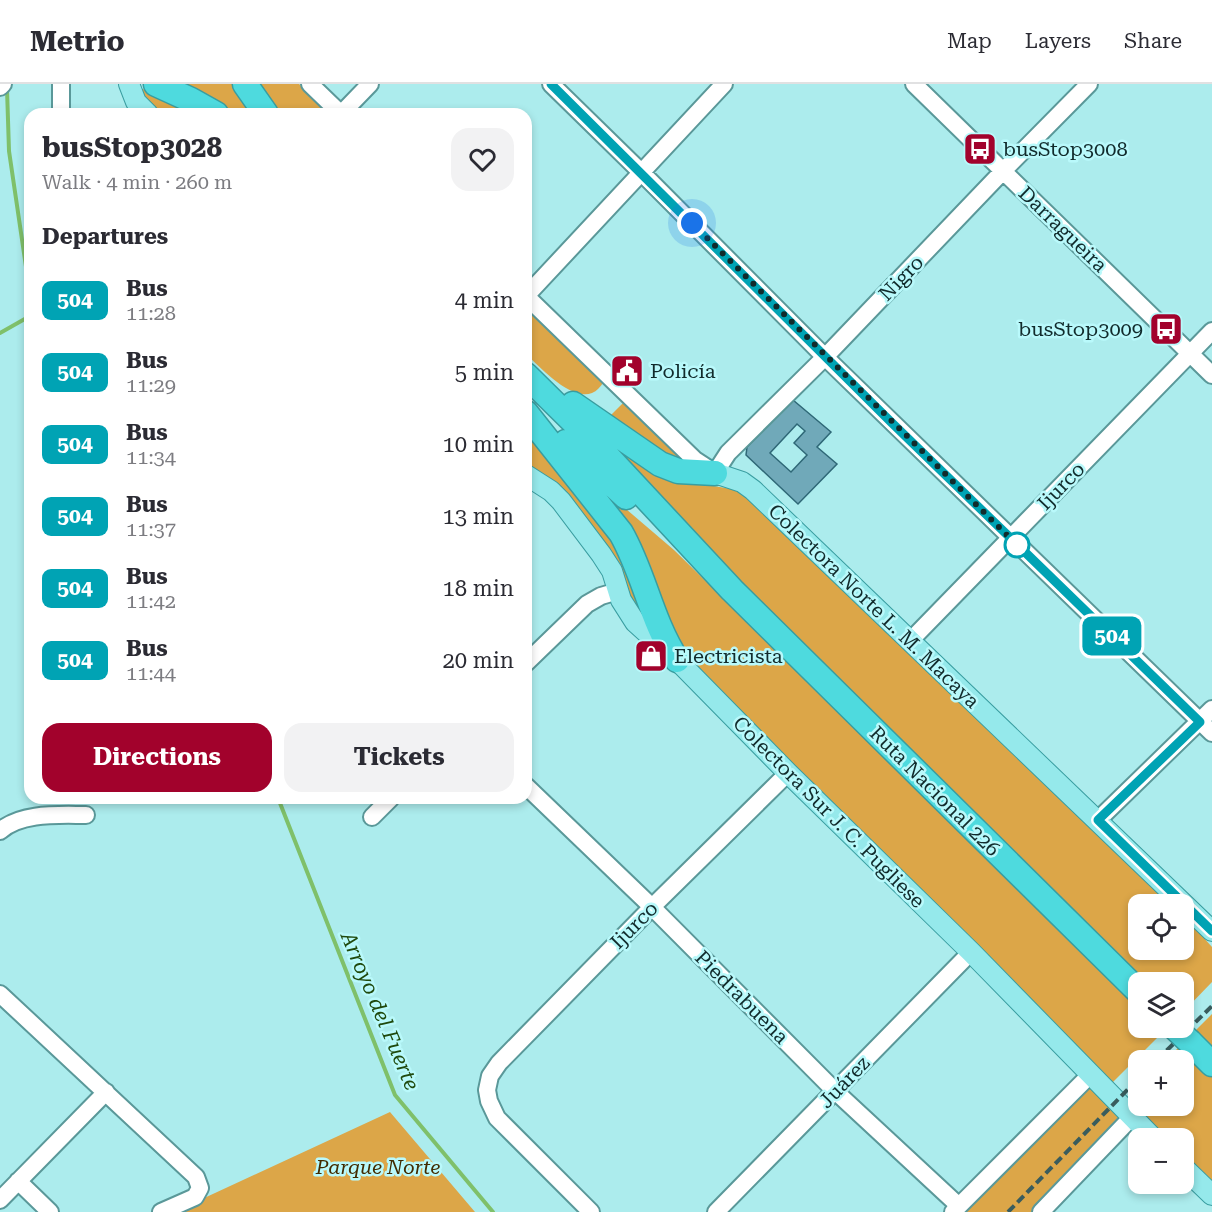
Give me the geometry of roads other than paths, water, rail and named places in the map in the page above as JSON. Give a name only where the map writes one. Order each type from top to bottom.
[{"type":"highway","points":[[156,84],[205,108]]},
{"type":"highway","points":[[245,84],[262,108]]},
{"type":"highway","points":[[532,373],[614,434],[660,464],[678,471],[715,473]]},
{"type":"highway","name":"Ruta Nacional 226","points":[[532,381],[594,442],[732,590],[1128,981]]},
{"type":"highway","name":"Ruta Nacional 226","points":[[532,408],[581,457],[732,590]]},
{"type":"highway","points":[[532,421],[621,533],[632,553],[659,629],[677,660]]},
{"type":"highway","points":[[1185,1038],[1212,1064]]},
{"type":"main road","points":[[129,84],[136,102],[142,108]]},
{"type":"main road","name":"Colectora Norte L. M. Macaya","points":[[715,473],[742,482],[753,490],[1212,931]]},
{"type":"main road","name":"Colectora Sur J. C. Pugliese","points":[[532,479],[561,501],[607,563],[625,609],[635,622],[677,660],[788,773],[971,952],[1142,1128]]},
{"type":"main road","points":[[1194,1178],[1212,1195]]},
{"type":"street","points":[[61,84],[61,108]]},
{"type":"street","points":[[310,84],[335,108]]},
{"type":"street","points":[[347,108],[370,84]]},
{"type":"street","points":[[551,84],[825,357],[1206,728]]},
{"type":"street","points":[[532,290],[724,84]]},
{"type":"street","name":"Darragueira","points":[[914,84],[1212,375]]},
{"type":"street","name":"Nigro","points":[[715,473],[729,453],[1089,84]]},
{"type":"street","name":"Colectora Norte L. M. Macaya","points":[[532,302],[695,460],[715,473]]},
{"type":"street","name":"Ijurco","points":[[910,641],[1212,331]]},
{"type":"street","points":[[532,657],[586,604],[618,591]]},
{"type":"street","points":[[1098,820],[1206,728],[1212,709]]},
{"type":"street","name":"Ijurco","points":[[591,1212],[497,1118],[489,1101],[487,1084],[499,1063],[788,773]]},
{"type":"street","name":"Piedrabuena","points":[[532,792],[652,907],[956,1209]]},
{"type":"street","points":[[372,817],[385,804]]},
{"type":"street","points":[[0,831],[8,824],[42,816],[86,814]]},
{"type":"street","name":"Juárez","points":[[716,1212],[971,952]]},
{"type":"street","points":[[2,1002],[106,1092],[196,1177],[200,1188],[195,1197],[161,1212]]},
{"type":"street","points":[[956,1209],[1090,1075]]},
{"type":"street","points":[[0,1200],[106,1092]]},
{"type":"street","points":[[1041,1212],[1131,1118]]},
{"type":"street","points":[[18,1181],[50,1212]]},
{"type":"waterway","points":[[7,89],[9,151],[24,253]]},
{"type":"waterway","points":[[0,333],[24,319]]},
{"type":"waterway","name":"Arroyo del Fuerte","points":[[280,804],[395,1095],[493,1212]]},
{"type":"railway","points":[[1167,1050],[1212,1006]]},
{"type":"railway","points":[[1008,1212],[1128,1089]]},
{"type":"place","name":"busStop3008","points":[[980,149]]},
{"type":"place","name":"busStop3009","points":[[1166,329]]},
{"type":"place","name":"Policía","points":[[627,371]]},
{"type":"place","name":"Electricista","points":[[651,656]]},
{"type":"park label","name":"Parque Norte","points":[[378,1167]]}]
